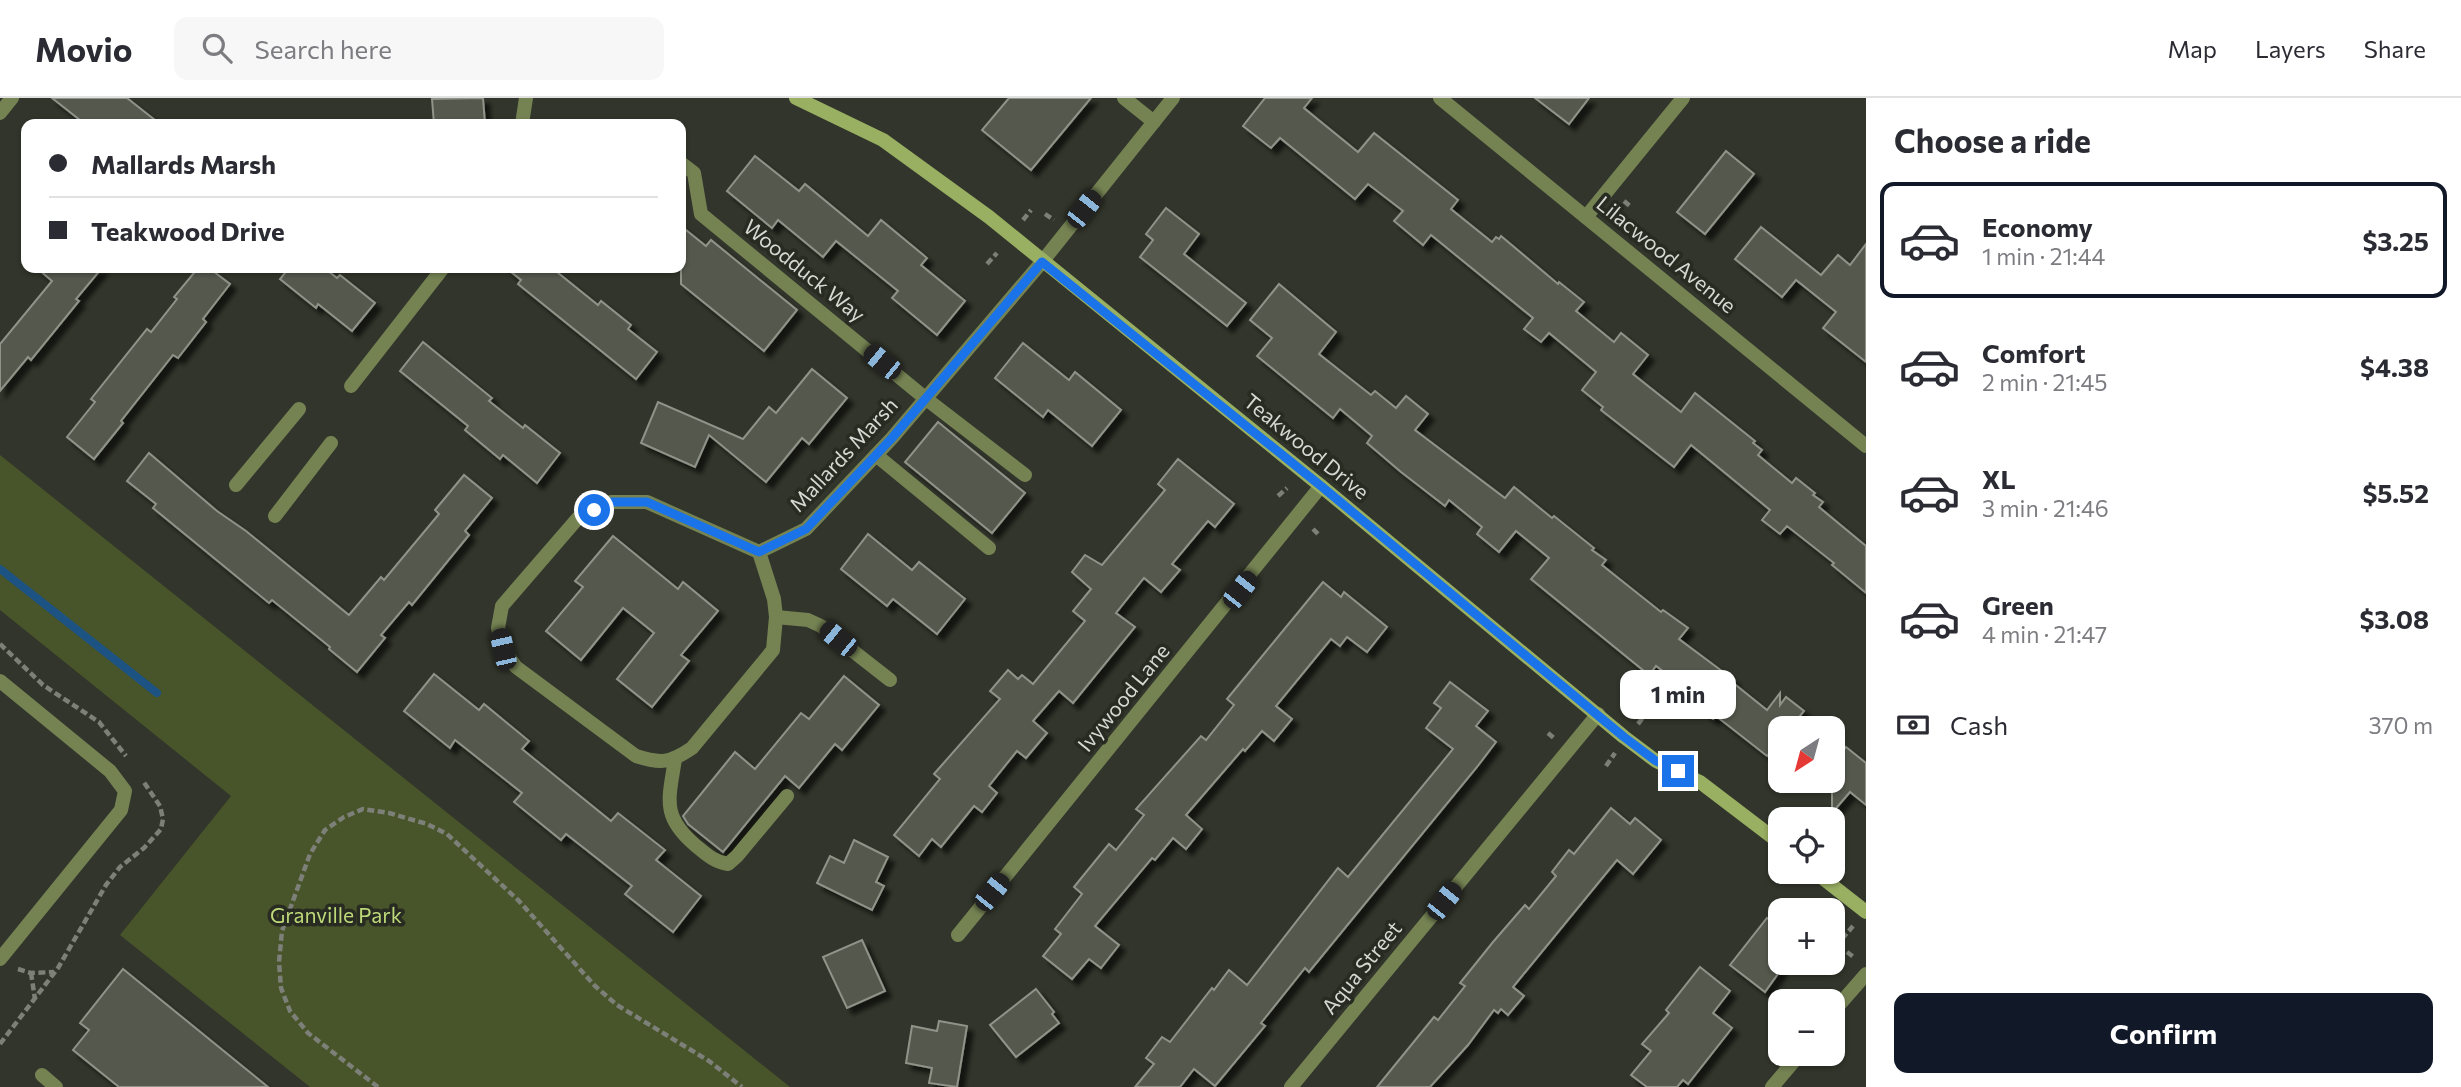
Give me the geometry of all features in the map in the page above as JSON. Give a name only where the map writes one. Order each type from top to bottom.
[{"type":"street","points":[[0,113],[12,98]]},
{"type":"street","points":[[523,119],[526,98]]},
{"type":"street","name":"Teakwood Drive","points":[[796,98],[883,140],[989,217],[1656,761],[1700,782],[1768,834]]},
{"type":"street","points":[[1124,98],[1154,122]]},
{"type":"street","name":"Mallards Marsh","points":[[759,552],[806,529],[876,455],[1042,262],[1173,98]]},
{"type":"street","name":"Lilacwood Avenue","points":[[1440,98],[1866,446]]},
{"type":"street","points":[[1586,217],[1684,98]]},
{"type":"street","name":"Woodduck Way","points":[[686,167],[694,173],[701,214],[925,398],[1025,475]]},
{"type":"street","points":[[351,386],[439,273]]},
{"type":"street","points":[[236,485],[299,409]]},
{"type":"street","points":[[275,516],[331,443]]},
{"type":"street","points":[[876,455],[989,548]]},
{"type":"street","name":"Ivywood Lane","points":[[958,935],[1321,486]]},
{"type":"street","points":[[611,502],[647,502],[759,552],[774,599],[776,617],[773,650],[692,748],[675,759],[655,762],[636,756],[516,667],[503,649],[498,628],[502,606],[578,518],[611,502]]},
{"type":"street","points":[[776,617],[808,620],[821,626],[890,680]]},
{"type":"street","points":[[0,681],[110,771],[125,791],[121,810],[0,959]]},
{"type":"street","name":"Aqua Street","points":[[1291,1087],[1598,714]]},
{"type":"street","points":[[675,759],[669,796],[674,825],[716,862],[728,864],[737,856],[787,796]]},
{"type":"street","points":[[1830,884],[1866,912]]},
{"type":"street","points":[[1845,998],[1866,974]]},
{"type":"street","points":[[1772,1087],[1790,1066]]},
{"type":"street","points":[[42,1075],[56,1087]]},
{"type":"path","points":[[1623,201],[1631,207]]},
{"type":"path","points":[[1020,223],[1031,210]]},
{"type":"path","points":[[987,264],[997,253]]},
{"type":"path","points":[[1278,496],[1287,488]]},
{"type":"path","points":[[1312,530],[1319,535]]},
{"type":"path","points":[[1606,766],[1616,753]]},
{"type":"path","points":[[378,1087],[308,1033],[290,1011],[281,988],[279,962],[282,930],[310,854],[325,830],[344,817],[363,809],[389,813],[426,824],[447,834],[519,901],[595,986],[617,1005],[709,1061],[742,1087]]},
{"type":"path","points":[[1845,935],[1853,926]]},
{"type":"path","points":[[1847,952],[1855,958]]},
{"type":"path","points":[[13,968],[32,973],[55,972]]},
{"type":"path","points":[[32,973],[35,1000]]},
{"type":"green space","name":"Granville Park","points":[[0,455],[790,1087],[310,1087],[120,935],[231,796],[0,610]]},
{"type":"building","points":[[52,98],[127,98],[154,119],[79,119]]},
{"type":"building","points":[[483,98],[485,119],[434,119],[432,99]]},
{"type":"building","points":[[1009,98],[1091,98],[1031,170],[982,130]]},
{"type":"building","points":[[1265,98],[1312,98],[1304,108],[1358,152],[1374,133],[1458,200],[1451,209],[1492,242],[1501,236],[1584,302],[1576,311],[1614,342],[1621,333],[1648,355],[1633,374],[1681,412],[1695,393],[1755,441],[1753,443],[1762,450],[1758,455],[1792,483],[1796,478],[1815,493],[1813,495],[1823,502],[1819,507],[1866,546],[1866,593],[1832,565],[1834,563],[1787,526],[1780,534],[1762,520],[1770,510],[1691,445],[1674,467],[1601,410],[1603,407],[1582,390],[1596,372],[1549,333],[1541,342],[1524,329],[1533,318],[1431,235],[1423,245],[1394,221],[1403,211],[1368,184],[1355,199],[1280,138],[1271,148],[1243,126]]},
{"type":"building","points":[[1535,98],[1589,98],[1569,124]]},
{"type":"building","points":[[1726,151],[1754,174],[1705,234],[1677,212]]},
{"type":"building","points":[[755,156],[799,191],[805,184],[868,236],[881,220],[927,258],[921,265],[965,301],[937,335],[892,298],[898,291],[836,241],[823,257],[778,220],[772,228],[727,191]]},
{"type":"building","points":[[1166,208],[1199,234],[1184,254],[1246,303],[1227,326],[1140,257],[1153,240],[1146,234]]},
{"type":"building","points":[[1761,227],[1821,275],[1838,255],[1850,265],[1866,244],[1866,362],[1823,328],[1836,312],[1796,280],[1782,297],[1735,259]]},
{"type":"building","points":[[686,230],[706,246],[711,240],[797,310],[764,351],[681,284],[681,273],[686,273]]},
{"type":"building","points":[[43,273],[98,273],[76,299],[79,301],[31,360],[28,357],[0,391],[0,344],[52,281]]},
{"type":"building","points":[[194,273],[216,273],[230,284],[203,319],[206,322],[178,358],[173,355],[94,459],[67,437],[95,402],[91,399],[147,329],[151,332],[177,299],[174,297]]},
{"type":"building","points":[[285,273],[330,273],[337,278],[340,275],[375,303],[352,331],[318,304],[316,308],[280,279]]},
{"type":"building","points":[[512,273],[558,273],[598,305],[601,301],[631,325],[628,329],[657,352],[636,379],[518,284],[521,280]]},
{"type":"building","points":[[1279,284],[1336,332],[1319,354],[1371,395],[1375,391],[1396,408],[1406,396],[1428,414],[1415,430],[1505,498],[1514,487],[1552,518],[1554,516],[1606,560],[1602,565],[1661,612],[1663,610],[1688,628],[1679,639],[1734,680],[1732,682],[1767,710],[1780,693],[1780,705],[1786,697],[1804,711],[1800,716],[1768,716],[1767,756],[1716,716],[1713,719],[1685,697],[1690,691],[1656,666],[1649,675],[1531,579],[1549,558],[1516,531],[1499,552],[1477,534],[1482,527],[1449,500],[1445,506],[1367,443],[1372,436],[1340,409],[1333,418],[1257,356],[1272,338],[1250,320]]},
{"type":"building","points":[[423,342],[492,398],[489,401],[560,453],[537,483],[503,455],[500,459],[465,430],[468,426],[400,371]]},
{"type":"building","points":[[1023,343],[1069,380],[1075,372],[1121,410],[1092,446],[1048,410],[1043,417],[995,378]]},
{"type":"building","points":[[812,369],[847,398],[809,444],[802,438],[766,482],[709,435],[695,467],[641,443],[658,402],[743,439],[769,407],[776,413]]},
{"type":"building","points":[[938,422],[1025,493],[992,533],[905,462]]},
{"type":"building","points":[[149,453],[217,511],[246,531],[349,615],[381,577],[384,580],[439,514],[435,510],[464,475],[492,498],[465,531],[469,535],[412,605],[409,602],[381,635],[385,638],[357,672],[272,600],[269,603],[153,508],[156,504],[127,481]]},
{"type":"building","points":[[1178,459],[1234,504],[1215,527],[1208,521],[1172,564],[1180,570],[1161,592],[1144,578],[1116,613],[1135,627],[1073,703],[1059,691],[1033,721],[1047,733],[1026,758],[1017,751],[989,786],[997,793],[982,812],[974,806],[941,847],[932,839],[919,856],[894,835],[940,779],[934,774],[1000,699],[990,691],[1008,670],[1018,679],[1022,675],[1033,684],[1085,621],[1073,611],[1091,589],[1072,572],[1085,555],[1102,565],[1165,490],[1158,484]]},
{"type":"building","points":[[868,534],[912,570],[919,562],[965,599],[937,634],[893,599],[887,606],[841,569]]},
{"type":"building","points":[[613,536],[678,589],[683,582],[718,611],[681,655],[689,661],[652,707],[617,679],[654,633],[623,608],[581,660],[546,631],[583,587],[575,581]]},
{"type":"building","points":[[1323,582],[1341,597],[1344,592],[1387,627],[1367,652],[1347,637],[1340,646],[1331,639],[1276,706],[1292,719],[1274,741],[1262,731],[1186,815],[1202,829],[1186,849],[1173,838],[1155,860],[1152,858],[1095,926],[1119,945],[1101,968],[1089,959],[1072,979],[1043,956],[1061,934],[1055,929],[1082,894],[1074,887],[1109,844],[1116,850],[1144,815],[1136,809],[1201,736],[1206,740],[1234,705],[1227,699]]},
{"type":"building","points":[[434,674],[479,710],[484,704],[529,741],[522,749],[611,821],[618,813],[665,850],[656,860],[701,896],[673,932],[625,894],[632,886],[566,834],[561,840],[514,802],[522,793],[455,740],[450,748],[404,711]]},
{"type":"building","points":[[844,676],[879,705],[842,750],[835,744],[799,788],[785,776],[723,852],[688,824],[683,816],[735,752],[755,769],[801,713],[809,719]]},
{"type":"building","points":[[1450,682],[1488,711],[1476,726],[1496,742],[1477,767],[1309,972],[1305,968],[1261,1023],[1265,1026],[1215,1086],[1194,1069],[1180,1087],[1135,1087],[1154,1064],[1146,1058],[1162,1037],[1170,1042],[1229,970],[1247,985],[1338,868],[1348,877],[1453,749],[1426,728],[1441,708],[1434,703]]},
{"type":"building","points":[[1845,748],[1866,763],[1866,805],[1850,792],[1837,807],[1832,807],[1832,793],[1845,793]]},
{"type":"building","points":[[1611,808],[1630,824],[1635,818],[1661,840],[1633,874],[1617,860],[1513,987],[1524,996],[1508,1015],[1501,1009],[1498,1013],[1494,1010],[1468,1045],[1430,1087],[1377,1087],[1434,1017],[1438,1020],[1465,986],[1460,983],[1493,942],[1525,905],[1529,909],[1556,876],[1552,872],[1569,850],[1574,854]]},
{"type":"building","points":[[854,840],[888,857],[876,882],[884,886],[872,910],[817,883],[830,856],[844,863]]},
{"type":"building","points":[[1768,919],[1768,975],[1777,975],[1765,992],[1730,965]]},
{"type":"building","points":[[862,940],[885,991],[847,1008],[823,957]]},
{"type":"building","points":[[1700,967],[1730,991],[1713,1013],[1732,1028],[1688,1084],[1683,1080],[1677,1087],[1647,1087],[1631,1075],[1651,1051],[1642,1044],[1669,1013],[1666,1010]]},
{"type":"building","points":[[123,969],[268,1087],[119,1087],[73,1050],[89,1030],[80,1023]]},
{"type":"building","points":[[1036,989],[1059,1023],[1016,1057],[990,1025]]},
{"type":"building","points":[[939,1021],[967,1026],[957,1087],[929,1083],[932,1068],[906,1063],[912,1026],[937,1031]]},
{"type":"waterway","points":[[0,569],[157,693]]},
{"type":"route","points":[[594,510],[611,502],[647,502],[759,552],[806,529],[892,438],[1042,262],[1321,486],[1624,737],[1656,761],[1678,771]]}]
